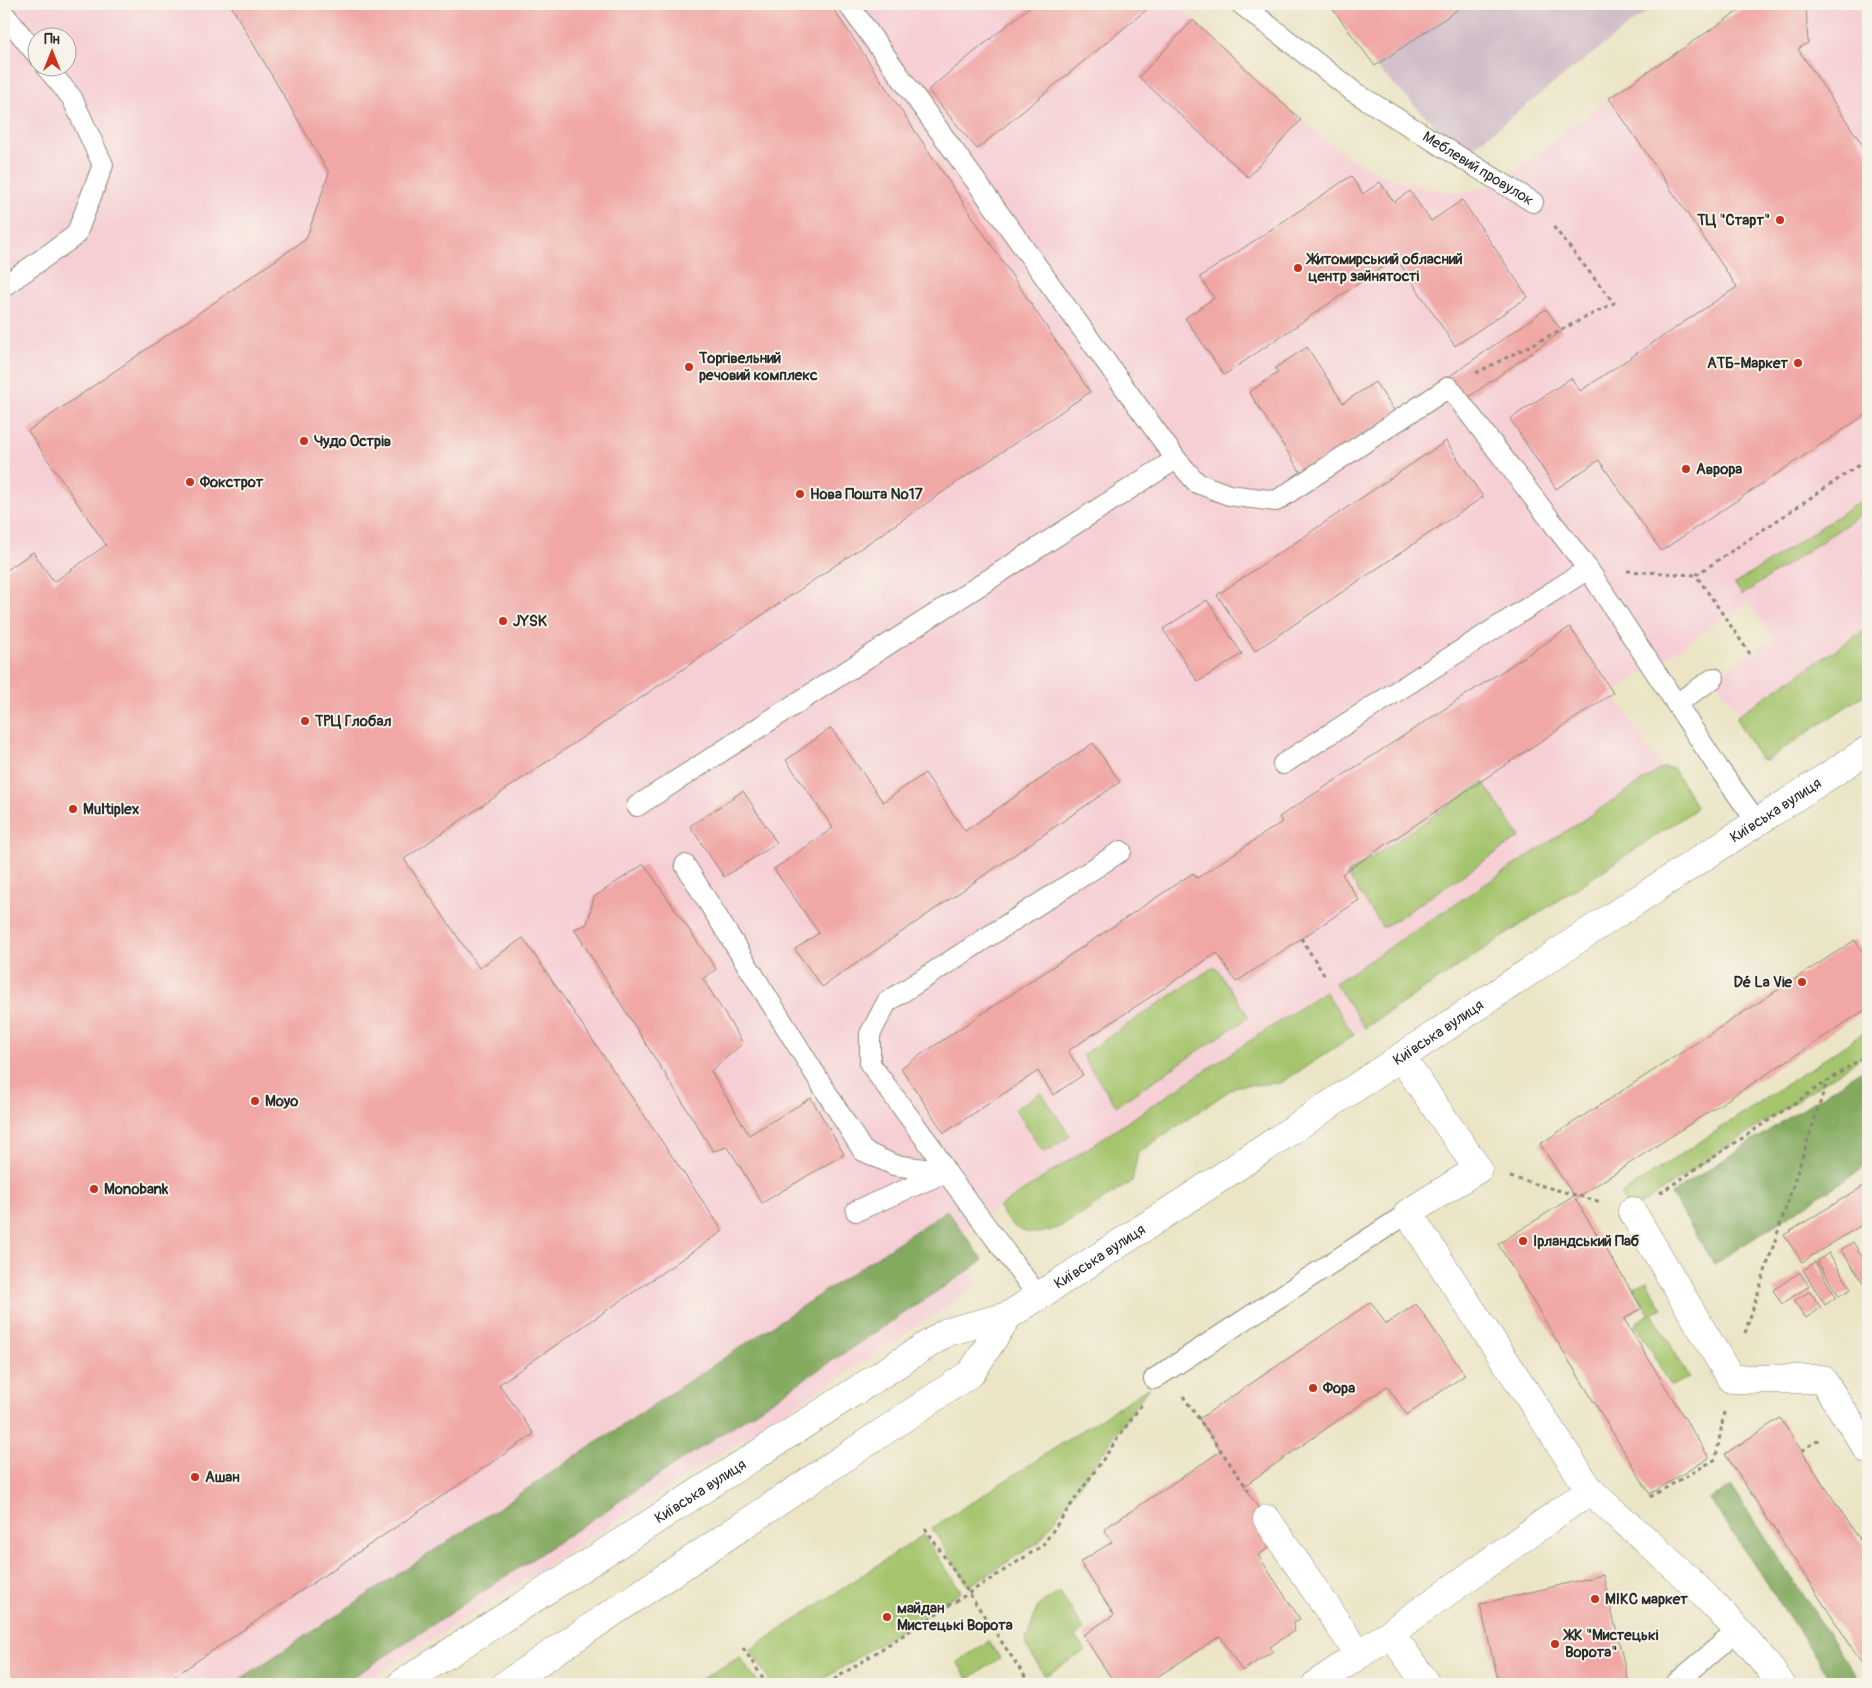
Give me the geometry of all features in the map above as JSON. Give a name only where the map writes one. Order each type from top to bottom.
[{"type":"main road","name":"Київська вулиця","points":[[401,1684],[947,1332],[1008,1316],[1868,750]]},
{"type":"main road","points":[[1401,1057],[1478,1169],[1408,1213],[1590,1490],[1716,1606],[1759,1653],[1781,1684]]},
{"type":"main road","points":[[1632,1211],[1731,1378],[1822,1378],[1868,1450]]},
{"type":"main road","name":"Київська вулиця","points":[[506,1684],[971,1373],[1008,1316]]},
{"type":"main road","points":[[1316,1684],[1391,1633],[1590,1490]]},
{"type":"main road","points":[[1267,1519],[1359,1655]]},
{"type":"main road","points":[[1391,1633],[1426,1684]]},
{"type":"lane","points":[[848,4],[1176,459],[1198,483],[1228,495],[1276,501],[1448,387],[1588,569],[1719,770],[1757,822]]},
{"type":"lane","name":"Меблевий провулок","points":[[1242,4],[1354,92],[1533,202]]},
{"type":"lane","points":[[4,14],[28,44]]},
{"type":"lane","points":[[4,286],[76,235],[103,165],[72,98],[55,78]]},
{"type":"lane","points":[[637,806],[1176,459]]},
{"type":"lane","points":[[1283,764],[1588,569]]},
{"type":"lane","points":[[1676,704],[1714,678]]},
{"type":"lane","points":[[1038,1296],[946,1172],[932,1148],[870,1064],[870,1034],[887,1002],[1121,851]]},
{"type":"lane","points":[[685,865],[863,1151],[894,1165],[946,1172]]},
{"type":"lane","points":[[856,1211],[946,1172]]},
{"type":"lane","points":[[1160,1375],[1408,1213]]},
{"type":"lane","points":[[1675,1684],[1738,1630]]},
{"type":"path","name":"Меблевий провулок","points":[[1448,387],[1614,303],[1533,202]]},
{"type":"path","points":[[1588,569],[1696,575],[1868,459]]},
{"type":"path","points":[[1696,575],[1750,654]]},
{"type":"path","points":[[1301,938],[1326,978]]},
{"type":"path","points":[[1478,1169],[1632,1211],[1868,1054]]},
{"type":"path","points":[[1617,1516],[1716,1459],[1731,1378],[1827,1081]]},
{"type":"path","points":[[827,1684],[1042,1546],[1160,1375],[1267,1519]]},
{"type":"path","points":[[924,1528],[1030,1684]]},
{"type":"path","points":[[1860,1539],[1868,1533]]},
{"type":"path","points":[[743,1648],[767,1684]]},
{"type":"shaded area","points":[[4,4],[1178,4],[1301,120],[1347,156],[1381,175],[1428,189],[1458,193],[1496,185],[1609,98],[1749,4],[1868,4],[1868,692],[1767,760],[1760,759],[1737,720],[1738,714],[1714,678],[1774,638],[1748,602],[1613,693],[1661,768],[1673,768],[1696,806],[1693,811],[1281,1083],[1236,1086],[1138,1153],[1132,1181],[1066,1224],[1054,1230],[1025,1233],[1014,1226],[998,1207],[953,1239],[971,1262],[974,1282],[969,1291],[851,1370],[363,1684],[4,1684]]},
{"type":"shaded area","points":[[1329,4],[1656,4],[1464,154],[1375,66]]},
{"type":"green space","points":[[1868,496],[1868,510],[1742,595],[1735,584]]},
{"type":"green space","points":[[1868,628],[1868,692],[1767,760],[1760,759],[1737,720],[1738,715]]},
{"type":"green space","points":[[1662,768],[1673,768],[1696,806],[1693,811],[1365,1028],[1335,983]]},
{"type":"green space","points":[[1483,782],[1520,837],[1383,928],[1347,874]]},
{"type":"green space","points":[[1215,966],[1249,1017],[1116,1106],[1082,1055]]},
{"type":"green space","points":[[1325,991],[1354,1035],[1281,1083],[1236,1086],[1138,1153],[1132,1181],[1066,1223],[1054,1229],[1030,1233],[1019,1229],[1008,1221],[999,1207]]},
{"type":"green space","points":[[1868,1030],[1868,1053],[1631,1211],[1620,1195]]},
{"type":"green space","points":[[1868,1066],[1868,1165],[1714,1264],[1671,1194]]},
{"type":"green space","points":[[1041,1092],[1070,1136],[1044,1153],[1015,1109]]},
{"type":"green space","points":[[947,1210],[983,1260],[965,1273],[343,1684],[233,1684]]},
{"type":"green space","points":[[1647,1281],[1662,1308],[1653,1314],[1689,1377],[1671,1386],[1635,1323],[1650,1315],[1634,1288]]},
{"type":"green space","points":[[1149,1387],[1039,1542],[969,1586],[932,1528]]},
{"type":"green space","points":[[1731,1486],[1862,1684],[1834,1684],[1710,1499]]},
{"type":"green space","points":[[923,1535],[961,1591],[816,1684],[772,1684],[750,1650]]},
{"type":"green space","points":[[1060,1592],[1084,1630],[1075,1636],[1085,1651],[1045,1676],[1025,1644],[1038,1606]]},
{"type":"green space","points":[[989,1641],[1000,1658],[968,1679],[957,1662]]},
{"type":"green space","points":[[740,1657],[759,1684],[693,1684]]},
{"type":"building","name":"ТРЦ Глобал","points":[[230,4],[830,4],[1090,392],[404,859],[479,968],[523,938],[723,1231],[499,1384],[534,1434],[163,1684],[4,1684],[4,572],[33,552],[54,582],[106,545],[28,431],[306,239],[329,173]]},
{"type":"building","points":[[1033,4],[1152,5],[977,149],[928,90]]},
{"type":"building","points":[[1329,4],[1466,4],[1375,66]]},
{"type":"building","name":"ТЦ \"Старт\"","points":[[1749,4],[1792,4],[1794,7],[1806,7],[1808,43],[1798,49],[1868,153],[1868,413],[1661,551],[1599,460],[1556,489],[1510,419],[1571,378],[1580,391],[1737,287],[1609,98]]},
{"type":"building","points":[[1193,20],[1301,120],[1248,177],[1139,77]]},
{"type":"building","name":"Житомирський обласний центр зайнятості","points":[[1351,176],[1363,194],[1380,182],[1394,202],[1410,191],[1431,221],[1462,200],[1528,297],[1455,346],[1396,258],[1224,375],[1185,318],[1214,298],[1200,277]]},
{"type":"building","points":[[1546,309],[1562,331],[1456,406],[1440,383]]},
{"type":"building","points":[[1307,347],[1343,403],[1375,382],[1396,413],[1301,473],[1249,392],[1278,373],[1275,368]]},
{"type":"building","points":[[1446,441],[1483,497],[1255,651],[1217,595]]},
{"type":"building","points":[[1207,600],[1242,654],[1198,682],[1163,629]]},
{"type":"building","points":[[1570,627],[1613,693],[1342,874],[1359,900],[1236,982],[1217,953],[1068,1051],[1083,1075],[1053,1095],[1038,1071],[944,1133],[901,1068],[1193,873],[1197,878],[1282,822],[1279,817]]},
{"type":"building","points":[[831,728],[883,802],[925,773],[965,831],[1093,743],[1120,782],[822,987],[795,949],[819,933],[774,869],[833,828],[786,760]]},
{"type":"building","points":[[743,791],[777,843],[724,877],[690,826]]},
{"type":"building","points":[[644,864],[716,969],[703,979],[743,1043],[711,1071],[749,1135],[811,1098],[844,1154],[762,1203],[728,1147],[713,1151],[574,929],[587,924],[594,897]]},
{"type":"building","points":[[1855,940],[1868,960],[1868,1008],[1575,1199],[1642,1308],[1624,1319],[1709,1458],[1650,1494],[1498,1244],[1574,1196],[1540,1144]]},
{"type":"building","points":[[1868,1183],[1868,1221],[1802,1262],[1784,1235]]},
{"type":"building","points":[[1853,1242],[1868,1266],[1868,1282],[1864,1284],[1841,1250]]},
{"type":"building","points":[[1829,1253],[1851,1289],[1839,1296],[1817,1261]]},
{"type":"building","points":[[1815,1262],[1836,1297],[1825,1305],[1803,1270]]},
{"type":"building","points":[[1800,1272],[1809,1286],[1782,1304],[1773,1290]]},
{"type":"building","points":[[1810,1291],[1821,1308],[1806,1318],[1794,1301]]},
{"type":"building","points":[[1371,1302],[1386,1324],[1416,1304],[1465,1375],[1407,1415],[1387,1386],[1244,1486],[1280,1541],[1258,1555],[1300,1619],[1293,1624],[1294,1631],[1270,1647],[1273,1651],[1242,1671],[1220,1636],[1157,1677],[1161,1684],[1115,1684],[1083,1635],[1114,1615],[1080,1562],[1112,1542],[1104,1529],[1221,1451],[1199,1419]]},
{"type":"building","points":[[1780,1418],[1868,1552],[1868,1672],[1725,1454]]},
{"type":"building","name":"ЖК \"Мистецькі Ворота\"","points":[[1603,1575],[1629,1684],[1499,1684],[1480,1604]]},
{"type":"place","name":"ТЦ \"Старт\"","points":[[1780,220]]},
{"type":"place","name":"Житомирський обласний центр зайнятості","points":[[1298,268]]},
{"type":"place","name":"АТБ-Маркет","points":[[1798,363]]},
{"type":"place","name":"Торгівельний речовий комплекс","points":[[689,367]]},
{"type":"place","name":"Чудо Острів","points":[[304,441]]},
{"type":"place","name":"Аврора","points":[[1686,469]]},
{"type":"place","name":"Фокстрот","points":[[190,482]]},
{"type":"place","name":"Нова Пошта №17","points":[[800,494]]},
{"type":"place","name":"JYSK","points":[[503,621]]},
{"type":"place","name":"ТРЦ Глобал","points":[[305,721]]},
{"type":"place","name":"Multiplex","points":[[73,809]]},
{"type":"place","name":"Dé La Vie","points":[[1802,982]]},
{"type":"place","name":"Moyo","points":[[255,1101]]},
{"type":"place","name":"Monobank","points":[[94,1189]]},
{"type":"place","name":"Ірландський Паб","points":[[1523,1241]]},
{"type":"place","name":"Фора","points":[[1313,1388]]},
{"type":"place","name":"Ашан","points":[[195,1477]]},
{"type":"place","name":"МІКС маркет","points":[[1595,1599]]},
{"type":"place","name":"майдан Мистецькі Ворота","points":[[887,1617]]},
{"type":"place","name":"ЖК \"Мистецькі Ворота\"","points":[[1555,1644]]}]
